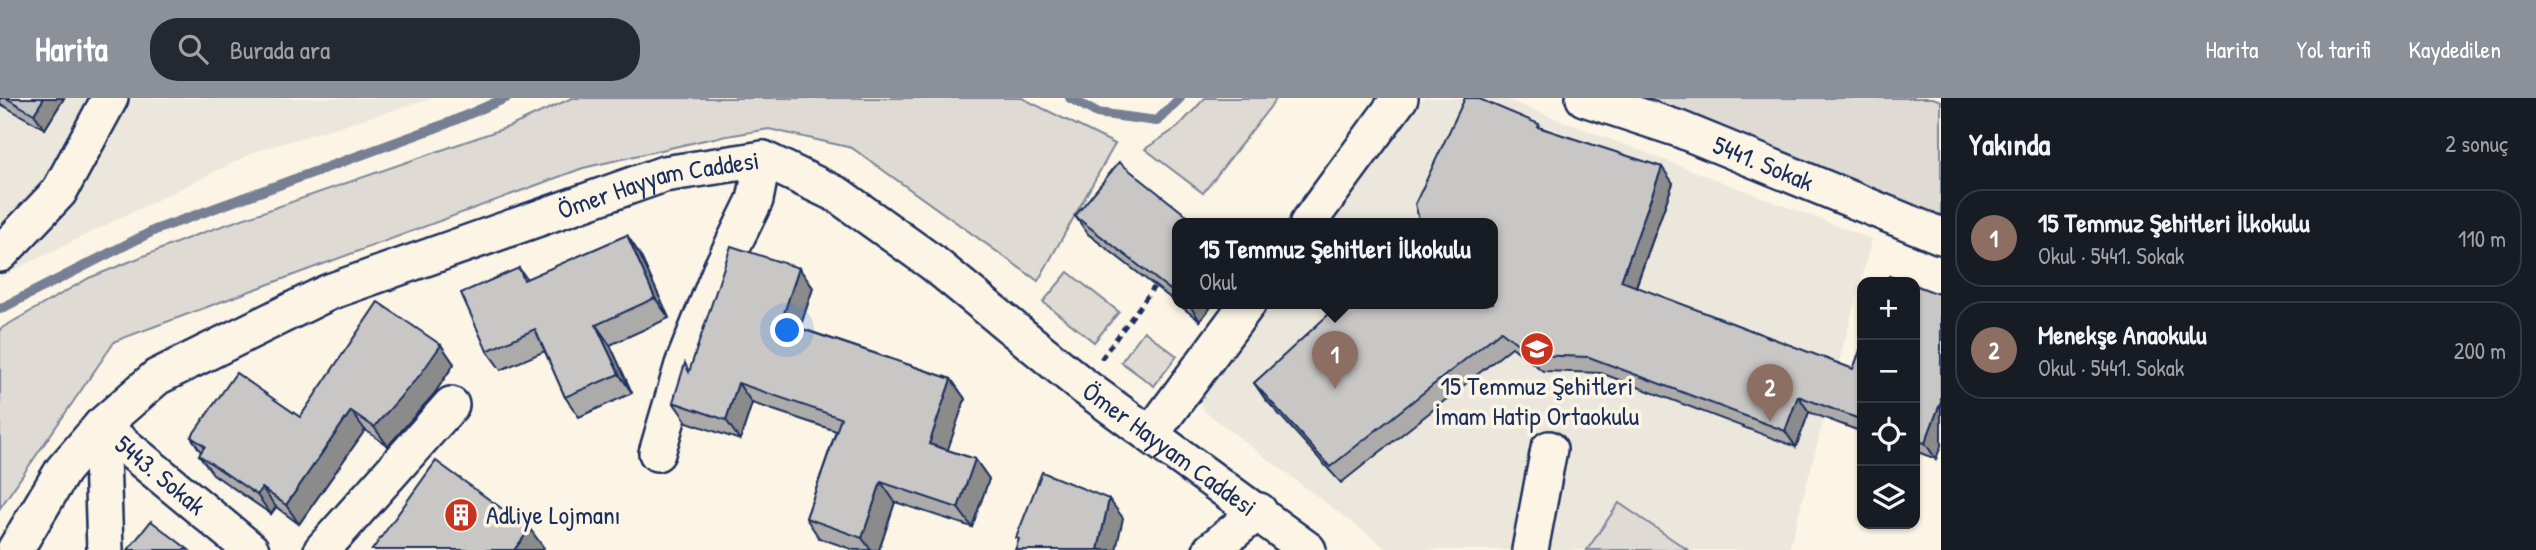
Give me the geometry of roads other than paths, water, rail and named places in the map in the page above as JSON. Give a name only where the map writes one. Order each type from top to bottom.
[{"type":"street","points":[[0,254],[59,192],[110,98]]},
{"type":"street","points":[[1312,218],[1400,98]]},
{"type":"street","name":"5441. Sokak","points":[[1584,98],[1678,129],[1941,236]]},
{"type":"street","points":[[657,453],[683,365],[722,267],[755,200],[763,159]]},
{"type":"street","name":"Ömer Hayyam Caddesi","points":[[15,550],[63,470],[101,426],[157,377],[329,292],[664,174],[763,159],[838,195],[933,263],[1082,385],[1259,511],[1308,550]]},
{"type":"street","points":[[1151,434],[1244,309]]},
{"type":"street","points":[[322,550],[451,405]]},
{"type":"street","points":[[101,426],[105,550]]},
{"type":"street","name":"5443. Sokak","points":[[101,426],[251,550]]},
{"type":"street","points":[[1530,550],[1549,449]]},
{"type":"street","points":[[1211,550],[1259,511]]},
{"type":"waterway","points":[[0,309],[155,230],[446,124],[506,98]]},
{"type":"waterway","points":[[1070,98],[1097,113],[1157,121],[1180,98]]},
{"type":"place","name":"15 Temmuz Şehitleri İmam Hatip Ortaokulu","points":[[1537,349]]},
{"type":"place","name":"15 Temmuz Şehitleri İlkokulu","points":[[1335,389]]},
{"type":"place","name":"Menekşe Anaokulu","points":[[1770,422]]},
{"type":"place","name":"Adliye Lojmanı","points":[[461,515]]}]
